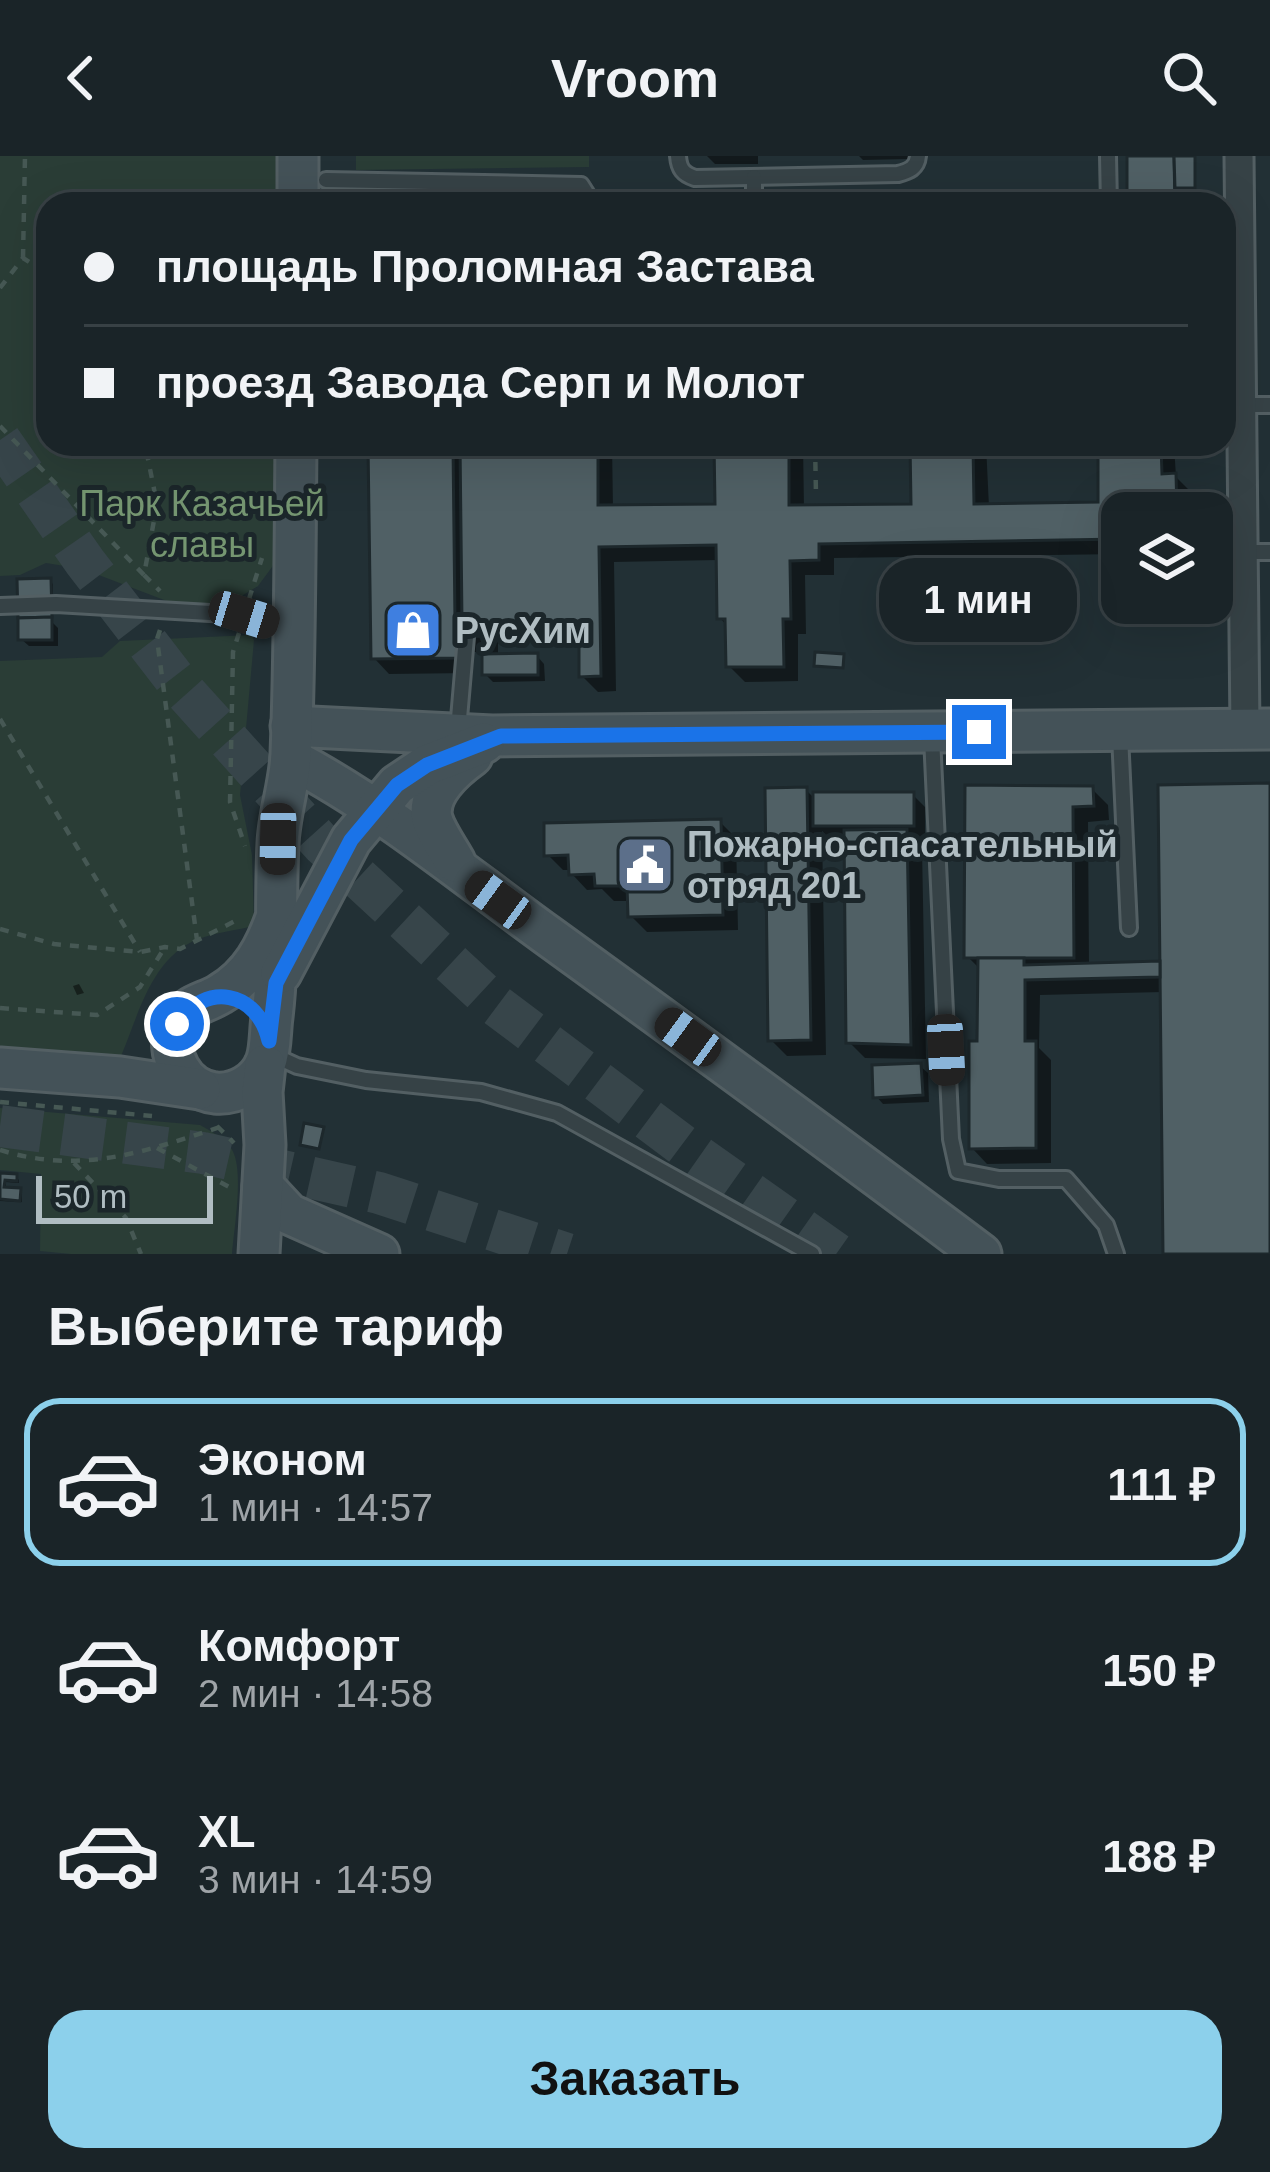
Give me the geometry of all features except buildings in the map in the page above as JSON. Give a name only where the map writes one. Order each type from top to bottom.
[{"type":"street","points":[[291,743],[458,735],[1257,729],[1257,552],[1244,401],[1239,156]]},
{"type":"street","points":[[259,1254],[252,1147],[276,983],[261,915],[278,839],[291,743],[296,456]]},
{"type":"street","points":[[276,983],[351,840],[397,785],[427,765],[501,736]]},
{"type":"street","points":[[460,872],[432,819],[435,797],[451,774],[501,736]]},
{"type":"street","points":[[291,743],[332,781],[981,1254]]},
{"type":"street","points":[[120,1077],[153,1060],[184,1014],[242,978],[256,962],[268,943],[261,915]]},
{"type":"street","points":[[208,1107],[258,1076],[268,1053],[261,1017],[230,997],[217,996]]},
{"type":"street","points":[[173,1036],[181,1072],[208,1107]]},
{"type":"street","points":[[0,1067],[120,1077],[208,1107],[242,1112],[252,1147]]},
{"type":"street","points":[[252,1189],[289,1214],[379,1254]]},
{"type":"lane","points":[[678,156],[679,166],[695,178],[898,174],[909,171],[918,156]]},
{"type":"lane","points":[[1108,156],[1108,192]]},
{"type":"lane","points":[[754,177],[754,192]]},
{"type":"lane","points":[[308,180],[581,185],[585,192]]},
{"type":"lane","points":[[0,606],[56,604],[244,615],[294,630]]},
{"type":"lane","points":[[458,735],[466,637]]},
{"type":"lane","points":[[1120,730],[1129,928]]},
{"type":"lane","points":[[932,732],[950,1117],[958,1171],[999,1179],[1066,1179],[1106,1226],[1116,1254]]},
{"type":"lane","points":[[268,1053],[297,1066],[343,1076],[481,1092],[556,1113],[812,1254]]},
{"type":"path","points":[[0,288],[23,258],[26,156]]},
{"type":"path","points":[[23,258],[36,266]]},
{"type":"path","points":[[0,426],[172,604],[157,639],[197,940]]},
{"type":"path","points":[[144,575],[158,504],[148,456]]},
{"type":"path","points":[[815,456],[816,495]]},
{"type":"path","points":[[251,590],[263,556]]},
{"type":"path","points":[[244,615],[233,652],[230,802],[250,860]]},
{"type":"path","points":[[0,719],[140,952]]},
{"type":"path","points":[[0,929],[54,944],[140,952],[180,949],[261,915]]},
{"type":"path","points":[[0,1008],[97,1015],[140,987],[165,947]]},
{"type":"path","points":[[0,1102],[154,1116]]},
{"type":"path","points":[[0,1150],[74,1163],[112,1159],[157,1148],[208,1107],[252,1147]]},
{"type":"path","points":[[157,1148],[252,1189]]},
{"type":"path","points":[[74,1163],[126,1218],[141,1254]]},
{"type":"green space","name":"Парк Казачьей славы","points":[[0,156],[282,156],[282,192],[36,192],[36,456],[284,456],[285,533],[275,563],[258,586],[228,604],[172,603],[83,569],[46,563],[20,575],[0,576]]},
{"type":"green space","points":[[356,156],[589,156],[589,167],[356,170]]},
{"type":"green space","name":"Парк Казачьей славы","points":[[251,635],[240,795],[252,855],[254,926],[198,939],[169,959],[149,989],[121,1056],[0,1047],[0,661],[102,657],[120,641]]},
{"type":"green space","points":[[0,1108],[200,1125],[213,1132],[231,1148],[237,1169],[232,1254],[40,1251],[41,1174],[0,1170]]},
{"type":"tunnel","points":[[0,440],[85,562],[185,692],[322,844],[497,1006],[837,1254]]},
{"type":"tunnel","points":[[0,1126],[203,1153],[379,1193],[567,1254]]},
{"type":"place","name":"РусХим","points":[[413,630]]},
{"type":"place","name":"Пожарно-спасательный отряд 201","points":[[645,865]]},
{"type":"route","points":[[177,1024],[205,999],[230,997],[261,1017],[269,1041],[276,983],[351,840],[397,785],[427,765],[501,736],[979,732]]}]
